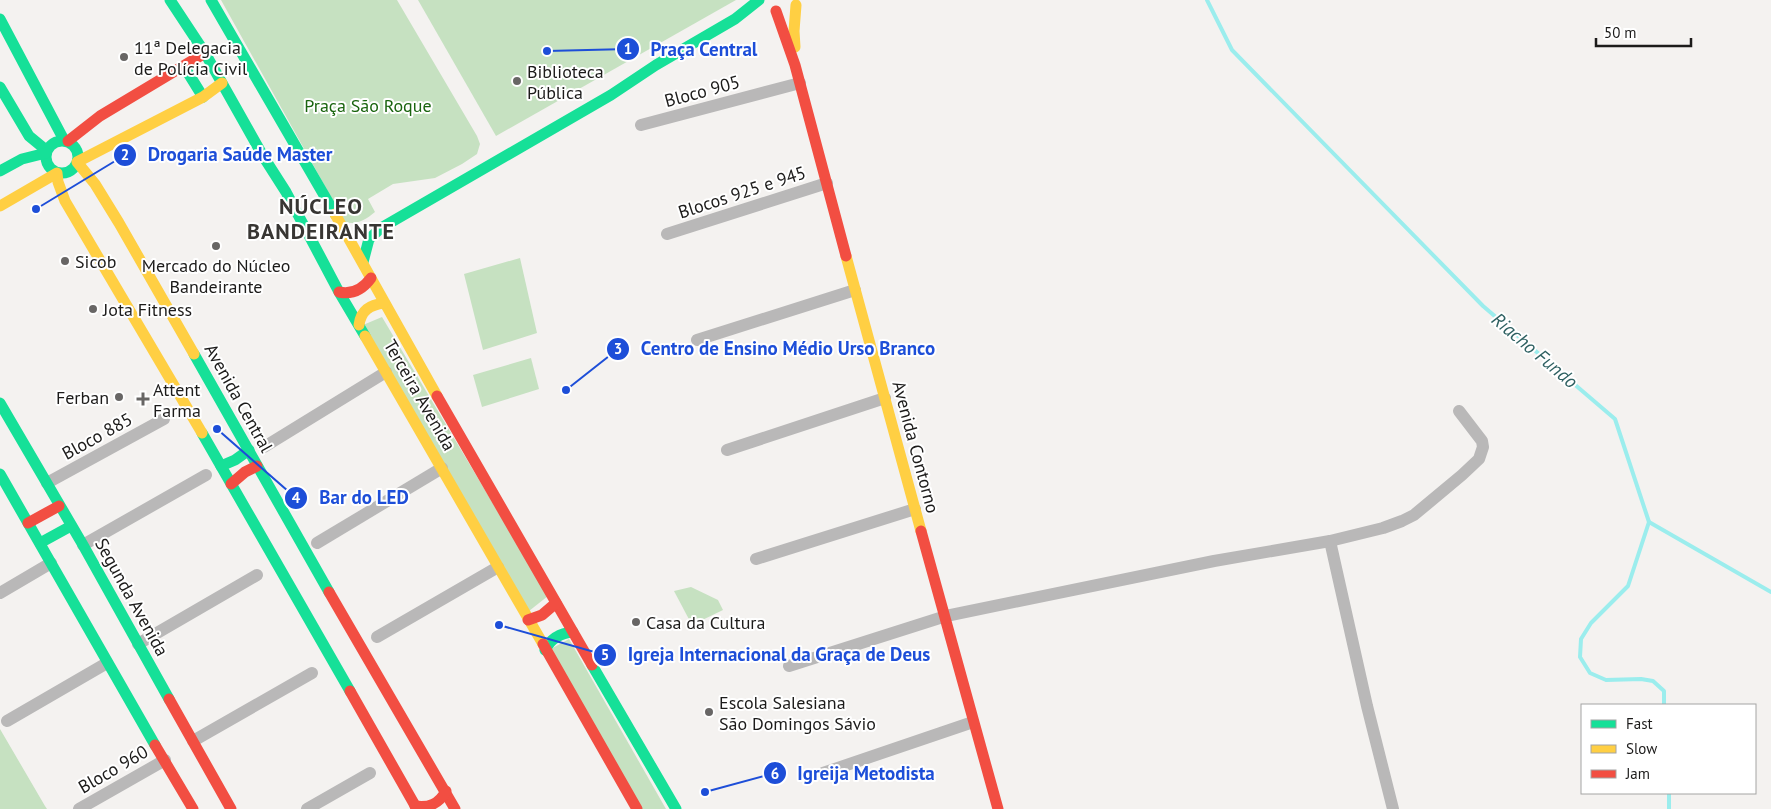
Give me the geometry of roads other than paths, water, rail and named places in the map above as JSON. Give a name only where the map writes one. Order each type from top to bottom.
[{"type":"street","name":"Terceira Avenida","points":[[170,0],[205,53],[286,192],[339,292],[442,468],[636,809]]},
{"type":"street","name":"Terceira Avenida","points":[[211,0],[346,231],[459,436],[676,809]]},
{"type":"street","points":[[363,262],[369,239],[381,228],[611,95],[656,65],[735,19],[759,0]]},
{"type":"street","points":[[735,19],[772,6],[787,12],[797,2]]},
{"type":"street","name":"Avenida Contorno","points":[[797,2],[794,31],[796,65],[800,83],[884,398],[998,809]]},
{"type":"street","name":"Avenida Contorno","points":[[772,6],[796,65]]},
{"type":"street","points":[[0,19],[66,141],[77,150],[77,162],[73,169],[66,173],[57,173],[50,169],[47,164],[46,152],[51,144],[57,141],[66,141],[89,123],[185,68],[205,53]]},
{"type":"street","points":[[185,68],[203,97]]},
{"type":"street","points":[[77,162],[203,97],[222,83]]},
{"type":"street","name":"Bloco 905","points":[[641,125],[800,83]]},
{"type":"street","points":[[0,87],[30,136],[46,152]]},
{"type":"street","points":[[0,171],[21,158],[46,152]]},
{"type":"street","name":"Avenida Central","points":[[77,162],[91,178],[119,223],[455,809]]},
{"type":"street","points":[[0,206],[57,173]]},
{"type":"street","points":[[57,173],[58,182],[65,201],[221,466],[416,807],[422,808],[435,805],[441,800],[446,791]]},
{"type":"street","name":"Blocos 925 e 945","points":[[667,234],[827,183]]},
{"type":"street","points":[[346,231],[366,232],[381,228]]},
{"type":"street","points":[[339,292],[354,293],[366,285],[371,278]]},
{"type":"street","points":[[696,340],[855,290]]},
{"type":"street","points":[[359,326],[360,318],[364,311],[375,304],[384,302]]},
{"type":"street","points":[[264,447],[386,372]]},
{"type":"street","points":[[727,450],[884,398]]},
{"type":"street","name":"Segunda Avenida","points":[[0,404],[83,545],[231,809]]},
{"type":"street","points":[[790,666],[946,616],[1214,561],[1330,541],[1383,528],[1414,515],[1479,459],[1483,448],[1482,441],[1459,411]]},
{"type":"street","name":"Bloco 885","points":[[47,483],[164,419]]},
{"type":"street","points":[[221,466],[235,460],[249,450]]},
{"type":"street","points":[[231,484],[244,472],[257,466]]},
{"type":"street","points":[[316,543],[442,468]]},
{"type":"street","points":[[0,474],[107,663],[194,809]]},
{"type":"street","points":[[83,545],[206,475]]},
{"type":"street","points":[[28,523],[59,506]]},
{"type":"street","points":[[756,559],[915,509]]},
{"type":"street","points":[[40,543],[71,526]]},
{"type":"street","points":[[1330,541],[1392,809]]},
{"type":"street","points":[[0,593],[51,564]]},
{"type":"street","points":[[376,637],[498,567]]},
{"type":"street","points":[[138,644],[257,575]]},
{"type":"street","points":[[528,620],[542,615],[556,603]]},
{"type":"street","points":[[545,650],[549,642],[556,636],[563,632],[573,632]]},
{"type":"street","points":[[7,721],[107,663]]},
{"type":"street","points":[[193,741],[312,673]]},
{"type":"street","points":[[823,773],[973,722]]},
{"type":"street","name":"Bloco 960","points":[[79,809],[165,760]]},
{"type":"street","points":[[307,809],[370,773]]},
{"type":"waterway","name":"Riacho Fundo","points":[[1207,0],[1232,50],[1483,306],[1615,419],[1649,522],[1628,586],[1591,623],[1581,639],[1580,657],[1590,673],[1606,680],[1641,679],[1653,681],[1664,691],[1664,704]]},
{"type":"waterway","points":[[1649,522],[1771,592]]},
{"type":"waterway","name":"Riacho Fundo","points":[[1669,794],[1669,809]]},
{"type":"place","name":"Praça Central","points":[[547,51]]},
{"type":"place","name":"11ª Delegacia de Polícia Civil","points":[[124,57]]},
{"type":"place","name":"Biblioteca Pública","points":[[517,81]]},
{"type":"place","name":"Drogaria Saúde Master","points":[[36,209]]},
{"type":"place","name":"Mercado do Núcleo Bandeirante","points":[[216,246]]},
{"type":"place","name":"Sicob","points":[[65,261]]},
{"type":"place","name":"Jota Fitness","points":[[93,309]]},
{"type":"place","name":"Centro de Ensino Médio Urso Branco","points":[[566,390]]},
{"type":"place","name":"Ferban","points":[[119,397]]},
{"type":"place","name":"Attent Farma","points":[[143,399]]},
{"type":"place","name":"Bar do LED","points":[[217,429]]},
{"type":"place","name":"Casa da Cultura","points":[[636,622]]},
{"type":"place","name":"Igreja Internacional da Graça de Deus","points":[[499,625]]},
{"type":"place","name":"Escola Salesiana São Domingos Sávio","points":[[709,712]]},
{"type":"place","name":"Igreija Metodista","points":[[705,792]]},
{"type":"district","name":"NÚCLEO BANDEIRANTE","points":[[321,219]]},
{"type":"park label","name":"Praça São Roque","points":[[368,105]]}]
